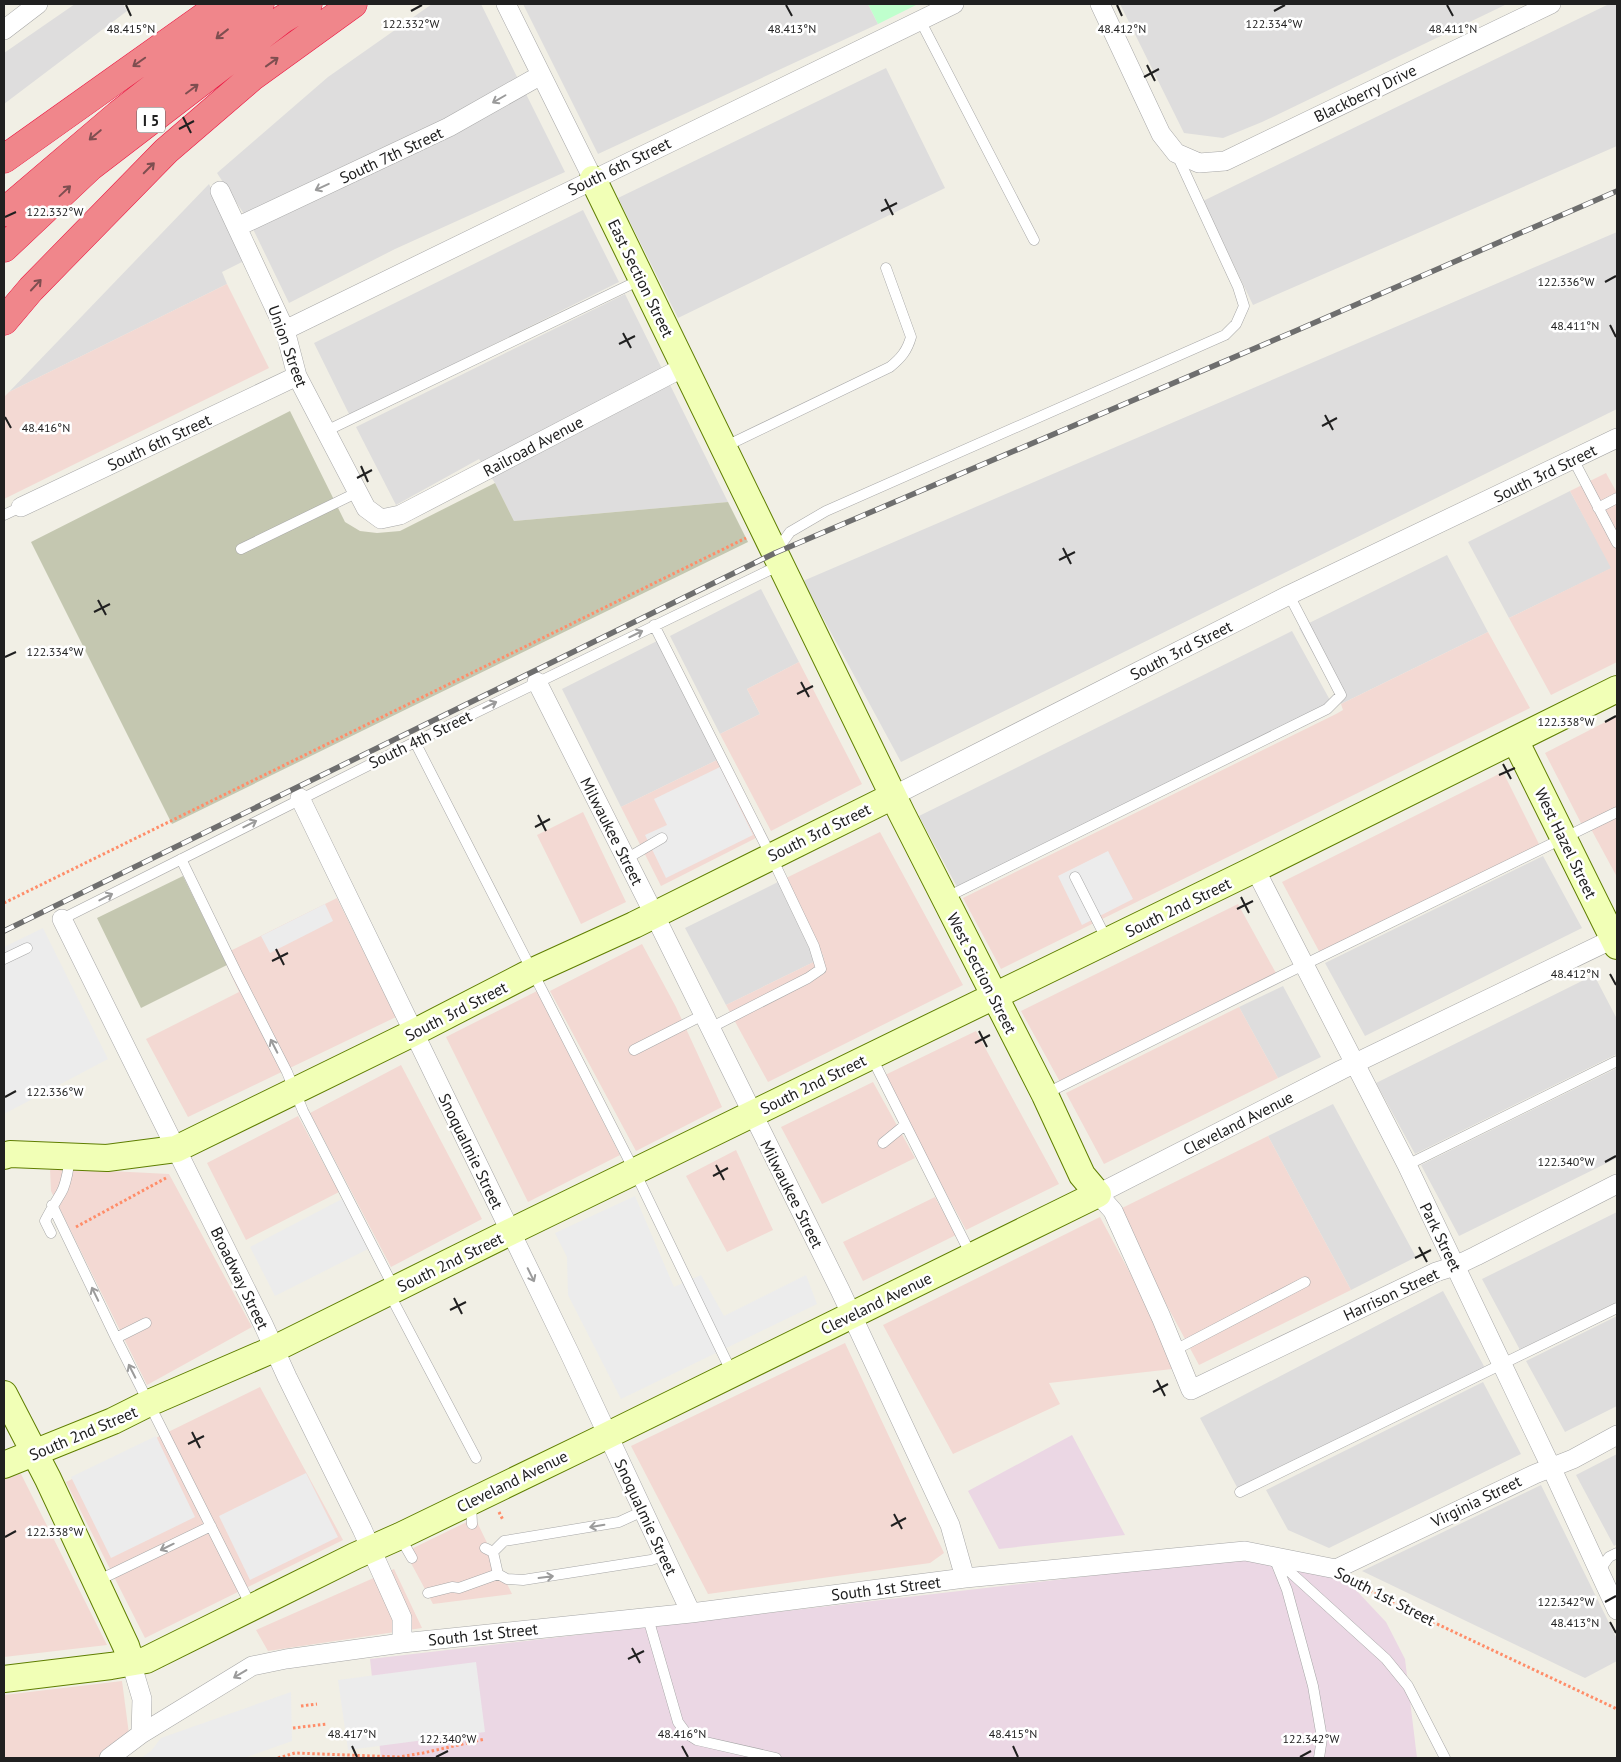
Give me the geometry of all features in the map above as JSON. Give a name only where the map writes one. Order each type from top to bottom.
[{"type":"highway","points":[[4,159],[222,4]]},
{"type":"highway","name":"I 5","points":[[4,212],[119,114],[260,4]]},
{"type":"highway","name":"I 5","points":[[4,248],[90,167],[283,19],[308,4]]},
{"type":"highway","points":[[4,321],[31,289],[166,151],[252,77],[353,4]]},
{"type":"street","points":[[4,30],[38,4]]},
{"type":"street","name":"East Section Street","points":[[506,4],[642,279],[777,559]]},
{"type":"street","name":"South 6th Street","points":[[285,330],[954,4]]},
{"type":"street","points":[[1100,4],[1161,134],[1176,153]]},
{"type":"street","name":"Blackberry Drive","points":[[1176,153],[1199,163],[1224,161],[1550,4]]},
{"type":"street","name":"South 7th Street","points":[[236,227],[449,128],[541,74]]},
{"type":"street","name":"Union Street","points":[[220,191],[285,330],[297,376],[366,508],[380,519]]},
{"type":"street","name":"Railroad Avenue","points":[[380,519],[400,516],[684,367]]},
{"type":"street","name":"South 6th Street","points":[[12,511],[297,376]]},
{"type":"street","name":"South 3rd Street","points":[[4,1156],[10,1154],[70,1158],[107,1158],[176,1149],[892,796],[1289,595],[1617,438]]},
{"type":"street","name":"West Section Street","points":[[777,559],[892,796],[1044,1095],[1082,1174],[1113,1212],[1161,1317],[1191,1390]]},
{"type":"street","name":"Milwaukee Street","points":[[537,682],[654,914],[851,1315],[950,1526],[965,1578]]},
{"type":"street","name":"South 2nd Street","points":[[4,1466],[113,1421],[274,1349],[1255,869],[1617,689]]},
{"type":"street","name":"West Hazel Street","points":[[1515,740],[1616,941]]},
{"type":"street","name":"Snoqualmie Street","points":[[300,798],[510,1232],[691,1613]]},
{"type":"street","name":"Park Street","points":[[1255,869],[1407,1166],[1503,1365],[1617,1610]]},
{"type":"street","name":"Broadway Street","points":[[62,919],[372,1548],[402,1618],[402,1643]]},
{"type":"street","name":"Cleveland Avenue","points":[[131,1662],[146,1660],[372,1548],[406,1547],[471,1513],[607,1435],[1098,1194],[1354,1064],[1616,941]]},
{"type":"street","name":"Harrison Street","points":[[1191,1390],[1436,1272],[1455,1266],[1617,1184]]},
{"type":"street","points":[[4,1394],[48,1480],[126,1646],[142,1699],[141,1734]]},
{"type":"street","name":"Virginia Street","points":[[1336,1569],[1534,1474],[1573,1459],[1617,1435]]},
{"type":"street","name":"South 1st Street","points":[[109,1758],[141,1734],[252,1666],[286,1659],[402,1643],[691,1613],[965,1578],[1245,1551],[1336,1569]]},
{"type":"street","points":[[1599,1570],[1617,1580]]},
{"type":"street","points":[[4,1679],[131,1662]]},
{"type":"lane","points":[[920,20],[1034,240]]},
{"type":"lane","points":[[777,559],[790,532],[826,511],[1225,335],[1236,324],[1244,306],[1238,287],[1176,153]]},
{"type":"lane","points":[[724,447],[890,367],[902,356],[908,347],[911,337],[886,268]]},
{"type":"lane","points":[[326,431],[642,279]]},
{"type":"lane","points":[[1573,459],[1617,543]]},
{"type":"lane","points":[[241,549],[358,492]]},
{"type":"lane","points":[[1598,508],[1617,498]]},
{"type":"lane","name":"South 4th Street","points":[[62,919],[300,798],[654,625],[777,559]]},
{"type":"lane","points":[[944,899],[1327,709],[1341,695],[1289,595]]},
{"type":"lane","points":[[634,1050],[808,978],[820,969],[814,946],[771,856],[654,625]]},
{"type":"lane","points":[[415,742],[636,1172],[732,1373]]},
{"type":"lane","points":[[1044,1095],[1617,812]]},
{"type":"lane","points":[[626,859],[662,838]]},
{"type":"lane","points":[[181,859],[287,1072],[303,1111],[391,1291],[476,1458]]},
{"type":"lane","points":[[1076,877],[1108,941]]},
{"type":"lane","points":[[4,959],[27,948]]},
{"type":"lane","points":[[871,1056],[972,1256]]},
{"type":"lane","points":[[1407,1166],[1617,1061]]},
{"type":"lane","points":[[883,1143],[905,1125]]},
{"type":"lane","points":[[51,1232],[45,1222],[52,1205],[62,1192],[70,1158]]},
{"type":"lane","points":[[52,1205],[116,1338],[252,1607]]},
{"type":"lane","points":[[1175,1350],[1305,1282]]},
{"type":"lane","points":[[1240,1492],[1617,1308]]},
{"type":"lane","points":[[116,1338],[146,1323]]},
{"type":"lane","points":[[643,1511],[619,1522],[504,1541],[489,1550],[498,1574],[507,1579],[524,1580],[651,1560],[664,1554]]},
{"type":"lane","points":[[96,1582],[211,1526]]},
{"type":"lane","points":[[1599,1570],[1609,1557],[1617,1553]]},
{"type":"lane","points":[[1274,1557],[1287,1590],[1313,1686],[1322,1738],[1320,1758]]},
{"type":"lane","points":[[1274,1557],[1386,1659],[1408,1686],[1445,1758]]},
{"type":"lane","points":[[428,1593],[452,1587],[459,1588],[498,1574]]},
{"type":"lane","points":[[648,1618],[678,1722],[686,1733],[696,1740],[776,1758]]},
{"type":"path","points":[[4,903],[763,529]]},
{"type":"path","points":[[76,1227],[166,1178]]},
{"type":"path","points":[[498,1510],[503,1520]]},
{"type":"path","name":"South 1st Street","points":[[1336,1569],[1380,1597],[1617,1709]]},
{"type":"path","points":[[301,1706],[317,1704]]},
{"type":"path","points":[[293,1728],[327,1724]]},
{"type":"path","points":[[278,1758],[295,1753],[398,1757],[423,1754],[485,1739]]},
{"type":"shaded area","points":[[75,4],[123,4],[127,11],[4,104],[4,53]]},
{"type":"shaded area","points":[[432,4],[481,4],[520,83],[453,123],[244,214],[217,173],[328,77]]},
{"type":"shaded area","points":[[523,4],[868,4],[878,24],[598,154]]},
{"type":"shaded area","points":[[1120,4],[1507,4],[1262,122],[1223,138],[1184,133]]},
{"type":"shaded area","points":[[1609,4],[1617,4],[1617,146],[1253,305],[1203,201]]},
{"type":"shaded area","points":[[886,68],[945,188],[678,318],[618,198]]},
{"type":"shaded area","points":[[526,94],[565,172],[395,249],[289,303],[253,229]]},
{"type":"shaded area","points":[[209,184],[246,260],[222,272],[227,284],[9,392]]},
{"type":"shaded area","points":[[583,210],[619,282],[350,416],[314,343]]},
{"type":"shaded area","points":[[1617,232],[1617,409],[901,762],[803,581]]},
{"type":"shaded area","points":[[227,284],[269,368],[4,499],[4,397],[9,392]]},
{"type":"shaded area","points":[[625,294],[728,502],[514,521],[495,483],[479,459],[396,505],[356,427]]},
{"type":"shaded area","points":[[290,411],[345,522],[360,531],[377,533],[400,531],[495,483],[514,521],[728,502],[748,542],[172,824],[31,542]]},
{"type":"shaded area","points":[[1606,473],[1617,493],[1617,662],[1551,695],[1509,618],[1611,568],[1570,491]]},
{"type":"shaded area","points":[[1570,491],[1612,568],[1509,618],[1468,542]]},
{"type":"shaded area","points":[[1447,555],[1488,632],[1341,704],[1299,628]]},
{"type":"shaded area","points":[[761,589],[799,662],[747,689],[760,714],[720,734],[670,636]]},
{"type":"shaded area","points":[[1292,631],[1331,702],[957,887],[919,816]]},
{"type":"shaded area","points":[[1488,632],[1530,708],[1001,969],[963,898],[1336,714],[1343,710],[1341,704]]},
{"type":"shaded area","points":[[657,641],[717,760],[621,807],[562,689]]},
{"type":"shaded area","points":[[799,662],[862,784],[771,831],[720,734],[760,714],[747,689]]},
{"type":"shaded area","points":[[1617,716],[1617,808],[1582,825],[1545,753]]},
{"type":"shaded area","points":[[717,760],[756,838],[661,886],[621,807]]},
{"type":"shaded area","points":[[720,767],[753,835],[666,878],[645,835],[667,825],[654,799]]},
{"type":"shaded area","points":[[1503,772],[1540,846],[1320,953],[1282,882]]},
{"type":"shaded area","points":[[583,812],[626,902],[581,924],[537,835]]},
{"type":"shaded area","points":[[1617,816],[1617,877],[1591,829]]},
{"type":"shaded area","points":[[880,832],[963,985],[768,1082],[726,1005],[824,957],[782,880]]},
{"type":"shaded area","points":[[1108,851],[1133,899],[1082,925],[1058,876]]},
{"type":"shaded area","points":[[1543,856],[1582,928],[1365,1036],[1325,963]]},
{"type":"shaded area","points":[[183,876],[227,965],[141,1008],[97,918]]},
{"type":"shaded area","points":[[782,880],[824,957],[726,1005],[685,928]]},
{"type":"shaded area","points":[[337,898],[396,1017],[188,1117],[146,1039],[239,992],[222,955]]},
{"type":"shaded area","points":[[325,904],[333,921],[270,953],[261,936]]},
{"type":"shaded area","points":[[1238,904],[1277,975],[1060,1082],[1021,1011]]},
{"type":"shaded area","points":[[43,928],[108,1059],[4,1114],[4,947]]},
{"type":"shaded area","points":[[642,944],[676,1007],[722,1107],[636,1151],[550,991]]},
{"type":"shaded area","points":[[1594,975],[1617,1019],[1617,1054],[1415,1154],[1376,1083]]},
{"type":"shaded area","points":[[1283,986],[1321,1057],[1278,1078],[1239,1007]]},
{"type":"shaded area","points":[[537,991],[620,1155],[528,1202],[446,1037]]},
{"type":"shaded area","points":[[1239,1007],[1278,1078],[1104,1164],[1066,1093]]},
{"type":"shaded area","points":[[976,1031],[1059,1184],[966,1230],[883,1076]]},
{"type":"shaded area","points":[[401,1065],[482,1219],[391,1267],[310,1113]]},
{"type":"shaded area","points":[[1617,1068],[1617,1158],[1459,1236],[1421,1165]]},
{"type":"shaded area","points":[[873,1082],[915,1158],[822,1204],[781,1127]]},
{"type":"shaded area","points":[[1333,1104],[1416,1257],[1351,1290],[1268,1136]]},
{"type":"shaded area","points":[[298,1116],[339,1192],[246,1240],[207,1163]]},
{"type":"shaded area","points":[[1268,1136],[1351,1290],[1199,1365],[1116,1211]]},
{"type":"shaded area","points":[[736,1150],[773,1230],[727,1252],[686,1176]]},
{"type":"shaded area","points":[[50,1168],[169,1174],[252,1327],[147,1385],[51,1191]]},
{"type":"shaded area","points":[[635,1196],[674,1287],[701,1275],[724,1316],[806,1275],[817,1304],[621,1399],[568,1295],[567,1257],[555,1233]]},
{"type":"shaded area","points":[[935,1197],[956,1235],[863,1281],[843,1242]]},
{"type":"shaded area","points":[[342,1199],[368,1249],[275,1296],[250,1247]]},
{"type":"shaded area","points":[[1617,1212],[1617,1302],[1520,1350],[1482,1279]]},
{"type":"shaded area","points":[[1100,1217],[1181,1368],[1049,1383],[1060,1404],[953,1454],[883,1325]]},
{"type":"shaded area","points":[[1443,1291],[1485,1368],[1238,1489],[1200,1418]]},
{"type":"shaded area","points":[[1617,1316],[1617,1406],[1565,1432],[1526,1361]]},
{"type":"shaded area","points":[[845,1343],[944,1553],[930,1563],[708,1594],[631,1446]]},
{"type":"shaded area","points":[[1483,1382],[1521,1454],[1329,1548],[1288,1530],[1266,1490]]},
{"type":"shaded area","points":[[260,1387],[343,1540],[145,1638],[66,1482]]},
{"type":"shaded area","points":[[1072,1435],[1125,1535],[999,1549],[968,1491]]},
{"type":"shaded area","points":[[156,1436],[195,1517],[111,1558],[71,1477]]},
{"type":"shaded area","points":[[1617,1454],[1617,1544],[1614,1546],[1576,1475]]},
{"type":"shaded area","points":[[306,1473],[338,1537],[250,1580],[219,1516]]},
{"type":"shaded area","points":[[21,1474],[107,1645],[4,1657],[4,1476]]},
{"type":"shaded area","points":[[1541,1485],[1617,1639],[1617,1661],[1585,1678],[1362,1571]]},
{"type":"shaded area","points":[[475,1518],[512,1594],[433,1604],[405,1552]]},
{"type":"shaded area","points":[[1271,1555],[1321,1563],[1355,1589],[1386,1622],[1405,1659],[1417,1758],[381,1758],[370,1659]]},
{"type":"shaded area","points":[[394,1569],[422,1628],[268,1651],[256,1630]]},
{"type":"shaded area","points":[[476,1662],[485,1732],[348,1750],[338,1680]]},
{"type":"shaded area","points":[[122,1681],[129,1734],[99,1758],[4,1758],[4,1695]]},
{"type":"shaded area","points":[[291,1692],[292,1741],[244,1758],[141,1758],[151,1751],[161,1738]]},
{"type":"green space","points":[[868,4],[918,4],[878,24]]},
{"type":"railway","points":[[4,931],[775,553],[1293,332],[1617,191]]}]
